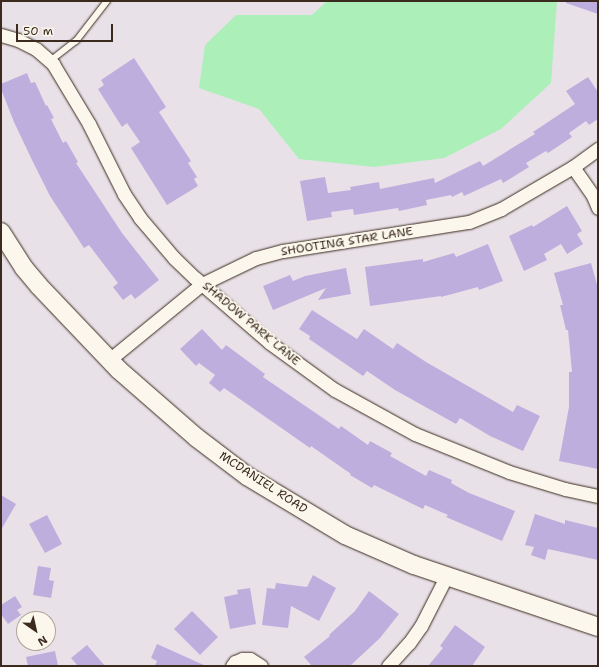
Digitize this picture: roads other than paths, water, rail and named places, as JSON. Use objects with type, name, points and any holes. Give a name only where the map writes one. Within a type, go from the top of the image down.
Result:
[{"type":"main road","name":"MCDANIEL ROAD","points":[[1,232],[34,280],[109,360],[197,438],[247,476],[345,535],[414,565],[598,627]]},
{"type":"street","name":"SHADOW PARK LANE","points":[[1,35],[18,40],[36,49],[50,61],[81,111],[132,206],[174,258],[246,323],[296,363],[348,398],[389,421],[429,440],[496,467],[565,489],[598,496]]},
{"type":"street","name":"SHOOTING STAR LANE","points":[[109,360],[202,284],[256,258],[283,251],[469,222],[501,209],[573,167],[598,150]]},
{"type":"street","points":[[573,167],[593,196],[598,208]]},
{"type":"street","points":[[388,666],[409,643],[421,626],[447,575]]},
{"type":"street","points":[[232,666],[235,662],[242,659],[250,659],[261,666]]},
{"type":"lane","points":[[50,61],[76,41],[107,1]]}]
